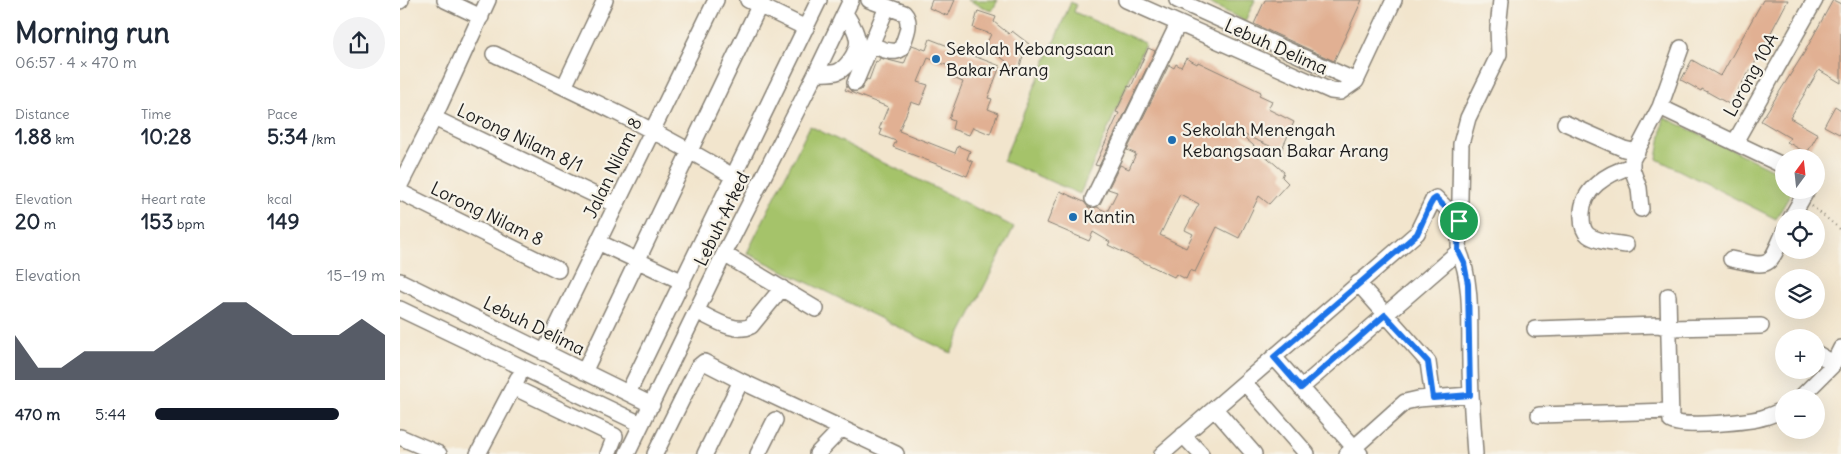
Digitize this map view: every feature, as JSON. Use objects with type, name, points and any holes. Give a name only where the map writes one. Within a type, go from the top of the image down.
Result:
[{"type":"street","points":[[445,0],[481,18]]},
{"type":"street","points":[[400,185],[434,118],[488,0]]},
{"type":"street","points":[[564,87],[605,0]]},
{"type":"street","name":"Jalan Nilam 8","points":[[544,353],[716,0]]},
{"type":"street","name":"Lebuh Arked","points":[[628,393],[819,0]]},
{"type":"street","points":[[869,0],[904,13],[908,17],[909,25],[901,48],[898,51],[891,52],[871,45]]},
{"type":"street","name":"Lebuh Delima","points":[[1126,0],[1331,91],[1340,92],[1356,81]]},
{"type":"street","points":[[1185,2],[1356,81],[1394,0]]},
{"type":"street","points":[[1475,454],[1470,395],[1468,284],[1464,263],[1458,251],[1463,138],[1468,118],[1499,54],[1500,0]]},
{"type":"street","name":"Lorong 10A","points":[[1735,142],[1815,0]]},
{"type":"street","points":[[584,372],[690,150],[757,2],[806,28]]},
{"type":"street","points":[[816,73],[833,74],[840,71],[846,67],[857,48],[858,40],[848,6]]},
{"type":"street","name":"Lebuh Arked","points":[[627,454],[848,6]]},
{"type":"street","points":[[855,83],[887,6]]},
{"type":"street","points":[[1093,199],[1178,24]]},
{"type":"street","points":[[1626,245],[1589,236],[1583,228],[1582,209],[1590,191],[1600,181],[1634,159],[1660,107],[1681,48]]},
{"type":"street","points":[[494,54],[652,130],[690,150],[734,177]]},
{"type":"street","points":[[1660,107],[1775,162]]},
{"type":"street","name":"Lorong Nilam 8/1","points":[[434,118],[616,205]]},
{"type":"street","points":[[1565,123],[1624,149],[1634,159],[1641,209]]},
{"type":"street","name":"Lorong Nilam 8","points":[[400,192],[558,270]]},
{"type":"street","points":[[1162,454],[1417,234],[1433,200],[1436,198],[1459,221]]},
{"type":"street","points":[[598,242],[683,282]]},
{"type":"street","points":[[1301,388],[1458,251]]},
{"type":"street","points":[[724,254],[816,309]]},
{"type":"street","points":[[1731,259],[1762,265],[1768,262],[1775,254]]},
{"type":"street","name":"Lebuh Delima","points":[[400,281],[652,405]]},
{"type":"street","points":[[1358,283],[1428,362],[1433,398]]},
{"type":"street","points":[[698,312],[739,329],[746,329],[751,326],[782,288]]},
{"type":"street","points":[[1668,296],[1671,420],[1681,424],[1722,423],[1764,418],[1775,413]]},
{"type":"street","points":[[400,310],[641,424]]},
{"type":"street","points":[[1670,325],[1731,321]]},
{"type":"street","points":[[1535,329],[1658,325],[1761,326]]},
{"type":"street","points":[[1810,389],[1835,368],[1841,348]]},
{"type":"street","points":[[1274,357],[1354,452],[1405,402],[1470,395]]},
{"type":"street","points":[[655,454],[698,367],[704,362],[896,454]]},
{"type":"street","points":[[478,454],[522,367]]},
{"type":"street","points":[[706,454],[741,381]]},
{"type":"street","points":[[1245,383],[1307,454]]},
{"type":"street","points":[[513,387],[615,436]]},
{"type":"street","points":[[1215,410],[1254,454]]},
{"type":"street","points":[[1539,415],[1671,411]]},
{"type":"street","points":[[608,454],[624,417]]},
{"type":"street","points":[[758,454],[775,420]]},
{"type":"street","points":[[817,454],[841,429]]},
{"type":"street","points":[[1183,435],[1201,454]]},
{"type":"street","points":[[400,437],[429,452]]},
{"type":"path","points":[[1810,199],[1841,230]]},
{"type":"green space","points":[[968,0],[998,0],[992,11]]},
{"type":"green space","points":[[1203,0],[1255,0],[1245,21]]},
{"type":"green space","points":[[1071,2],[1076,5],[1074,12],[1145,43],[1080,194],[1003,161]]},
{"type":"green space","points":[[1664,117],[1775,171],[1775,199],[1788,199],[1782,209],[1775,209],[1775,218],[1657,159]]},
{"type":"green space","points":[[810,126],[1014,227],[951,353],[747,253]]},
{"type":"building","points":[[932,0],[955,0],[948,16],[929,8]]},
{"type":"building","points":[[1265,0],[1362,0],[1334,61],[1254,24]]},
{"type":"building","points":[[1763,0],[1788,0],[1756,61],[1729,104],[1681,80],[1692,60],[1720,76]]},
{"type":"building","points":[[1833,0],[1841,4],[1841,83],[1819,70],[1790,118],[1818,134],[1809,149],[1800,149],[1787,142],[1790,138],[1761,121],[1804,53]]},
{"type":"building","points":[[978,11],[996,17],[994,22],[1009,34],[1012,31],[1029,44],[1021,55],[1023,57],[1018,71],[986,45],[991,34],[973,28]]},
{"type":"building","points":[[930,39],[1000,66],[988,98],[992,99],[988,109],[998,113],[990,134],[973,127],[969,135],[952,129],[954,121],[949,119],[963,82],[953,78],[956,71],[951,67],[928,58],[918,82],[928,85],[920,105],[911,102],[899,131],[955,153],[958,146],[970,151],[967,159],[973,162],[967,176],[893,147],[896,141],[880,135],[882,130],[879,129],[888,107],[845,90],[847,86],[852,92],[861,90],[867,79],[869,80],[876,61],[878,62],[880,58],[904,64],[912,45],[926,50]]},
{"type":"building","points":[[1148,48],[1155,51],[1099,166],[1095,165],[1119,113],[1116,112],[1128,86],[1131,87]]},
{"type":"building","points":[[1186,58],[1261,92],[1259,95],[1272,101],[1268,109],[1294,122],[1281,151],[1238,132],[1284,172],[1282,177],[1288,183],[1269,204],[1259,196],[1239,238],[1217,227],[1195,272],[1190,270],[1186,279],[1176,274],[1174,277],[1108,245],[1110,242],[1093,232],[1089,241],[1047,223],[1060,191],[1084,202],[1089,208],[1097,207],[1107,212],[1117,192],[1108,189],[1120,165],[1129,169],[1136,154],[1127,150],[1169,65],[1174,68],[1176,64],[1181,67]],"holes":[[[1180,194],[1199,204],[1185,230],[1193,234],[1186,248],[1160,235]]]},
{"type":"building","points":[[1835,106],[1841,110],[1841,135],[1824,126]]},
{"type":"place","name":"Sekolah Kebangsaan Bakar Arang","points":[[936,59]]},
{"type":"place","name":"Sekolah Menengah Kebangsaan Bakar Arang","points":[[1172,140]]},
{"type":"place","name":"Kantin","points":[[1073,217]]},
{"type":"route","points":[[1436,198],[1459,221],[1458,251],[1464,263],[1468,284],[1470,395],[1433,398],[1428,362],[1385,315],[1301,388],[1274,357],[1417,234],[1433,200],[1436,198]]}]
